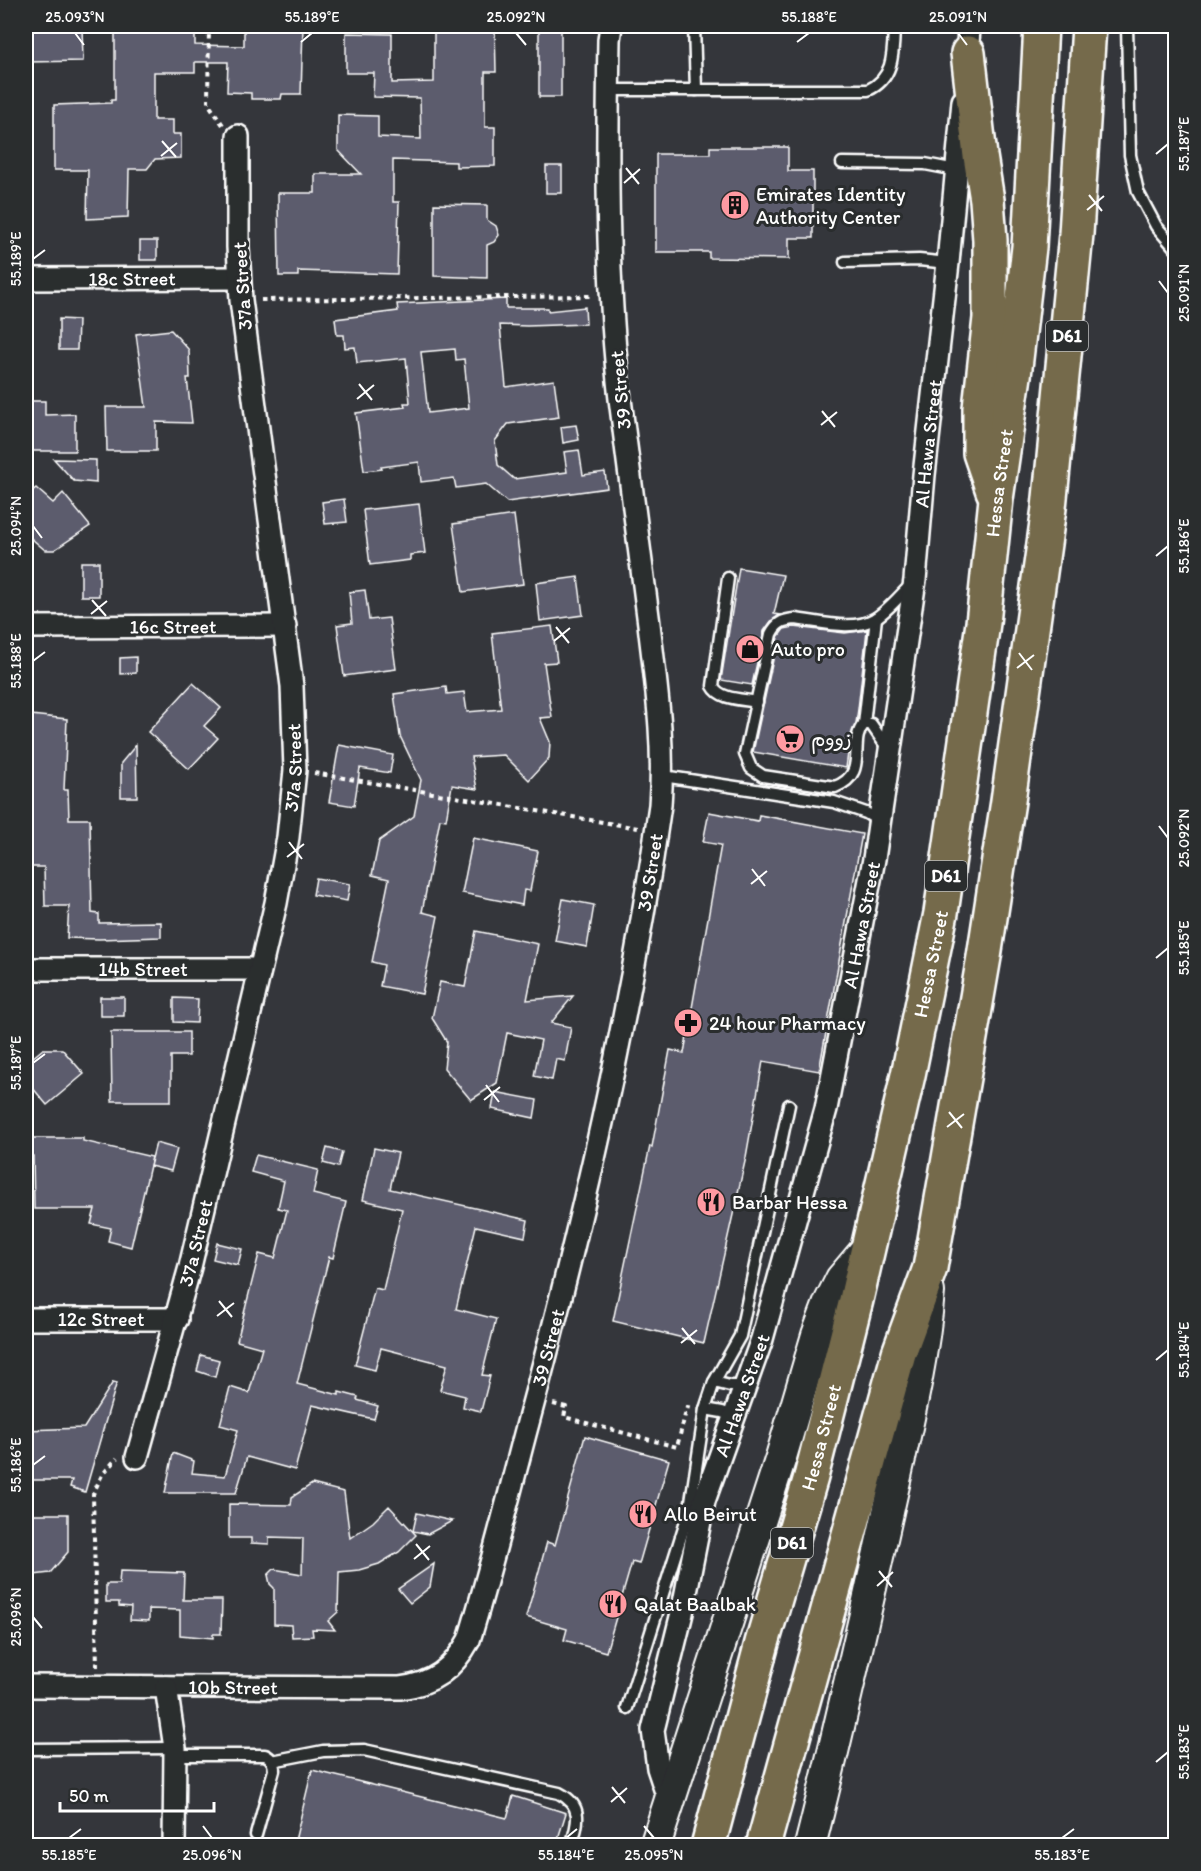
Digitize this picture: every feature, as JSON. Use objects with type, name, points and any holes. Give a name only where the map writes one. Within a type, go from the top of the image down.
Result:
[{"type":"main road","name":"Hessa Street","points":[[710,1841],[762,1643],[811,1477],[856,1300],[908,1075],[940,913],[983,623],[996,499],[1014,376],[1029,247],[1041,26]]},
{"type":"main road","name":"D61","points":[[763,1845],[899,1353],[930,1268],[991,912],[1028,667],[1049,508],[1076,234],[1089,26]]},
{"type":"main road","points":[[969,39],[990,240],[990,318],[980,408],[980,453],[996,499]]},
{"type":"main road","points":[[655,1845],[825,1314],[841,1279],[868,1247]]},
{"type":"main road","points":[[810,1845],[864,1622],[915,1391],[925,1330],[930,1268]]},
{"type":"street","name":"39 Street","points":[[440,1676],[452,1666],[469,1640],[571,1260],[623,1022],[657,831],[663,776],[661,719],[620,398],[611,296],[608,209],[609,30]]},
{"type":"street","name":"Al Hawa Street","points":[[669,1801],[658,1768],[653,1730],[682,1613],[704,1501],[762,1339],[826,1109],[891,753],[915,580],[969,39]]},
{"type":"street","name":"37a Street","points":[[138,1452],[177,1319],[276,903],[288,837],[295,770],[292,686],[285,626],[240,300],[238,142]]},
{"type":"street","name":"18c Street","points":[[26,279],[239,278]]},
{"type":"street","name":"16c Street","points":[[26,627],[285,626]]},
{"type":"street","name":"14b Street","points":[[26,969],[260,969]]},
{"type":"street","name":"12c Street","points":[[26,1319],[177,1319]]},
{"type":"street","name":"10b Street","points":[[26,1686],[400,1688],[420,1684],[440,1676]]},
{"type":"street","points":[[174,1845],[176,1687]]},
{"type":"lane","points":[[694,26],[696,90]]},
{"type":"lane","points":[[608,90],[868,90],[883,81],[888,74],[891,66],[894,26]]},
{"type":"lane","points":[[1127,26],[1130,155],[1138,192],[1156,226],[1176,249]]},
{"type":"lane","points":[[842,163],[925,164],[956,170]]},
{"type":"lane","points":[[845,262],[919,260],[948,263]]},
{"type":"lane","points":[[728,578],[713,686],[724,696],[757,702]]},
{"type":"lane","points":[[876,618],[864,724],[860,730],[853,773],[842,784],[835,787],[763,776],[751,768],[745,754],[771,634],[780,622],[794,619],[851,625],[876,618],[915,580]]},
{"type":"lane","points":[[864,724],[871,724],[891,753]]},
{"type":"lane","points":[[663,776],[834,802],[866,813],[879,821]]},
{"type":"lane","points":[[627,1708],[690,1508],[705,1409],[714,1382],[740,1336],[789,1105]]},
{"type":"lane","points":[[714,1382],[730,1386],[746,1386]]},
{"type":"lane","points":[[705,1409],[735,1417]]},
{"type":"lane","points":[[26,1749],[265,1755],[272,1761],[274,1770],[256,1835]]},
{"type":"lane","points":[[272,1761],[323,1751],[364,1750],[559,1793],[567,1797],[576,1810],[577,1826],[571,1845]]},
{"type":"path","points":[[208,26],[208,103],[238,142]]},
{"type":"path","points":[[240,300],[611,296]]},
{"type":"path","points":[[295,770],[657,831]]},
{"type":"path","points":[[535,1399],[566,1407],[564,1417],[677,1447],[687,1407],[705,1409]]},
{"type":"path","points":[[98,1686],[93,1494],[108,1467],[123,1455],[138,1452]]},
{"type":"building","points":[[26,26],[82,26],[83,61],[28,62]]},
{"type":"building","points":[[244,26],[303,26],[301,94],[282,94],[281,99],[251,99],[251,93],[227,92],[228,62],[195,62],[195,72],[154,72],[154,120],[173,120],[173,134],[181,134],[181,158],[155,159],[147,169],[129,169],[128,217],[87,219],[88,170],[54,170],[54,105],[111,103],[111,100],[115,100],[115,32],[195,31],[195,45],[244,46]]},
{"type":"building","points":[[434,26],[495,26],[496,72],[485,72],[485,127],[495,127],[495,166],[456,167],[456,162],[393,160],[393,202],[399,202],[397,274],[298,271],[298,276],[279,276],[278,193],[315,193],[315,174],[361,174],[338,150],[338,115],[378,116],[378,137],[421,139],[420,98],[373,97],[374,73],[346,73],[346,33],[392,34],[392,83],[434,82]]},
{"type":"building","points":[[539,26],[561,26],[561,97],[539,97]]},
{"type":"building","name":"Emirates Identity Authority Center","points":[[710,147],[788,147],[788,171],[813,171],[813,238],[789,238],[789,259],[709,258],[709,252],[656,252],[656,154],[710,154]]},
{"type":"building","points":[[546,166],[562,166],[562,193],[546,193]]},
{"type":"building","points":[[434,204],[487,205],[487,220],[496,226],[499,235],[494,242],[487,245],[487,278],[434,276]]},
{"type":"building","points":[[140,241],[157,241],[157,260],[140,260]]},
{"type":"building","points":[[506,299],[506,308],[548,308],[548,311],[585,307],[586,324],[500,325],[506,387],[554,380],[559,417],[508,424],[495,441],[498,465],[514,479],[567,472],[564,452],[579,450],[583,475],[605,472],[607,488],[507,502],[486,484],[456,488],[454,478],[421,482],[419,462],[364,471],[356,413],[405,407],[404,403],[410,403],[406,358],[357,363],[355,347],[345,348],[344,335],[337,335],[335,319],[398,311],[397,304]],"holes":[[[455,349],[456,360],[464,359],[469,408],[428,413],[421,352]]]},
{"type":"building","points":[[59,319],[78,320],[77,350],[59,350]]},
{"type":"building","points":[[171,330],[189,350],[190,378],[187,378],[192,423],[156,422],[156,451],[107,451],[106,407],[146,407],[136,334]]},
{"type":"building","points":[[27,401],[45,401],[45,415],[75,414],[75,451],[28,451]]},
{"type":"building","points":[[576,425],[579,440],[563,443],[561,427]]},
{"type":"building","points":[[54,459],[96,460],[96,483],[74,481]]},
{"type":"building","points":[[36,488],[53,503],[63,493],[90,526],[54,550],[45,550],[26,534],[26,496]]},
{"type":"building","points":[[344,499],[347,522],[325,524],[322,502]]},
{"type":"building","points":[[419,504],[425,553],[410,555],[410,560],[370,565],[363,510]]},
{"type":"building","points":[[514,515],[523,584],[463,592],[453,524]]},
{"type":"building","points":[[81,562],[99,562],[99,596],[81,596]]},
{"type":"building","points":[[739,568],[783,575],[774,614],[780,615],[772,620],[764,631],[752,685],[721,680]]},
{"type":"building","points":[[578,577],[583,615],[540,621],[536,583]]},
{"type":"building","points":[[365,590],[369,620],[389,618],[396,669],[344,676],[337,625],[352,623],[349,592]]},
{"type":"building","points":[[552,626],[557,662],[544,663],[552,717],[540,718],[550,742],[549,758],[529,780],[504,755],[471,757],[477,789],[452,785],[446,820],[440,819],[422,912],[438,916],[422,994],[380,986],[384,965],[372,962],[389,879],[372,875],[379,841],[414,816],[421,780],[400,736],[394,694],[446,687],[447,694],[464,692],[467,712],[501,709],[492,633]]},
{"type":"building","points":[[794,627],[845,633],[867,630],[856,723],[850,738],[846,768],[753,752],[778,637],[784,629]]},
{"type":"building","points":[[136,657],[136,673],[120,674],[120,658]]},
{"type":"building","points":[[193,683],[221,708],[204,726],[218,738],[189,769],[148,732]]},
{"type":"building","points":[[31,715],[67,719],[64,790],[68,790],[69,819],[90,819],[92,913],[99,914],[99,923],[161,922],[161,937],[67,938],[69,906],[45,906],[44,867],[26,867],[26,738],[30,738]]},
{"type":"building","points":[[136,745],[137,797],[121,797],[121,763]]},
{"type":"building","points":[[339,745],[393,755],[390,773],[360,768],[354,806],[329,802]]},
{"type":"building","points":[[709,812],[758,821],[759,815],[862,834],[819,1071],[763,1061],[746,1157],[704,1343],[613,1321],[650,1146],[652,1147],[670,1050],[684,1053],[721,845],[703,842]]},
{"type":"building","points":[[473,838],[538,851],[530,891],[524,890],[522,905],[462,893]]},
{"type":"building","points":[[316,878],[350,884],[347,901],[313,895]]},
{"type":"building","points":[[563,899],[594,905],[587,947],[555,941]]},
{"type":"building","points":[[476,931],[538,944],[527,1000],[573,996],[551,1023],[571,1027],[565,1061],[556,1059],[552,1080],[534,1076],[541,1040],[507,1033],[497,1083],[471,1100],[444,1068],[447,1042],[432,1018],[440,982],[465,987]]},
{"type":"building","points":[[100,997],[124,997],[124,1016],[100,1016]]},
{"type":"building","points":[[174,998],[198,999],[197,1023],[174,1022]]},
{"type":"building","points":[[111,1032],[189,1032],[189,1056],[171,1056],[171,1101],[112,1101]]},
{"type":"building","points":[[43,1049],[62,1049],[84,1074],[47,1105],[26,1080],[26,1063]]},
{"type":"building","points":[[495,1092],[537,1100],[534,1118],[492,1109]]},
{"type":"building","points":[[26,1138],[83,1138],[83,1141],[152,1157],[131,1247],[108,1241],[111,1228],[91,1224],[95,1209],[34,1209],[33,1156],[26,1156]]},
{"type":"building","points":[[156,1143],[177,1149],[171,1171],[150,1166]]},
{"type":"building","points":[[327,1148],[342,1152],[338,1167],[323,1163]]},
{"type":"building","points":[[374,1148],[398,1153],[390,1189],[528,1220],[525,1237],[476,1226],[456,1309],[496,1319],[482,1375],[490,1376],[481,1411],[463,1407],[465,1396],[440,1390],[447,1365],[381,1348],[375,1370],[355,1365],[375,1288],[383,1290],[402,1209],[363,1200]]},
{"type":"building","points":[[256,1155],[318,1170],[313,1194],[346,1202],[333,1258],[329,1257],[297,1384],[339,1395],[339,1392],[358,1397],[357,1400],[378,1406],[374,1419],[312,1405],[295,1470],[247,1457],[236,1493],[165,1493],[173,1453],[194,1461],[192,1473],[225,1476],[238,1430],[220,1425],[230,1387],[249,1393],[262,1348],[237,1341],[259,1254],[275,1258],[287,1210],[278,1208],[284,1181],[251,1172]]},
{"type":"building","points":[[217,1243],[242,1249],[238,1265],[213,1259]]},
{"type":"building","points":[[201,1355],[219,1360],[215,1377],[197,1371]]},
{"type":"building","points":[[113,1382],[117,1383],[85,1492],[70,1487],[72,1480],[26,1480],[26,1430],[84,1428]]},
{"type":"building","points":[[585,1436],[669,1460],[639,1564],[632,1562],[606,1652],[564,1640],[567,1629],[526,1617],[547,1542],[555,1545]]},
{"type":"building","points":[[312,1484],[344,1492],[350,1538],[373,1522],[389,1506],[416,1535],[399,1552],[379,1564],[359,1570],[339,1572],[338,1612],[328,1621],[335,1630],[312,1629],[313,1636],[292,1637],[291,1625],[274,1624],[274,1588],[270,1584],[268,1575],[274,1569],[302,1574],[303,1538],[269,1537],[269,1544],[251,1543],[251,1538],[229,1538],[229,1504],[291,1505],[292,1497]]},
{"type":"building","points":[[417,1513],[452,1521],[428,1534],[413,1531]]},
{"type":"building","points":[[33,1514],[68,1514],[68,1552],[50,1573],[26,1576],[26,1540],[33,1532]]},
{"type":"building","points":[[434,1564],[430,1587],[410,1603],[398,1589]]},
{"type":"building","points":[[120,1571],[184,1573],[183,1600],[222,1600],[221,1634],[213,1634],[213,1638],[180,1635],[180,1610],[149,1609],[149,1621],[130,1620],[131,1607],[119,1606],[119,1602],[106,1602],[106,1584],[119,1584]]},
{"type":"building","points":[[312,1770],[507,1818],[513,1796],[566,1813],[556,1845],[294,1845]]},
{"type":"place","name":"Emirates Identity Authority Center","points":[[735,205]]},
{"type":"place","name":"Auto pro","points":[[750,649]]},
{"type":"place","name":"زووم","points":[[790,739]]},
{"type":"place","name":"24 hour Pharmacy","points":[[688,1023]]},
{"type":"place","name":"Barbar Hessa","points":[[711,1202]]},
{"type":"place","name":"Allo Beirut","points":[[643,1514]]},
{"type":"place","name":"Qalat Baalbak","points":[[613,1604]]}]
